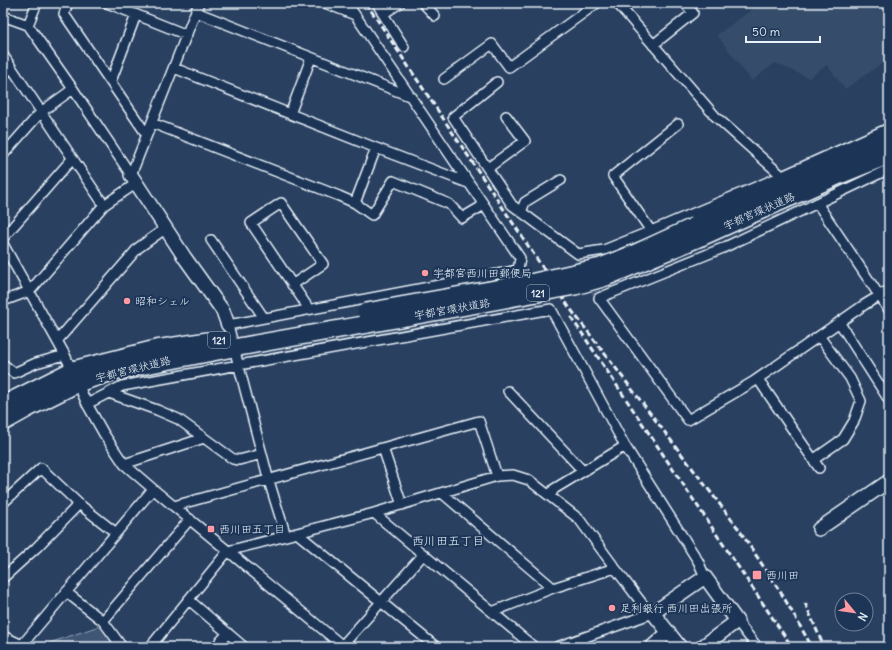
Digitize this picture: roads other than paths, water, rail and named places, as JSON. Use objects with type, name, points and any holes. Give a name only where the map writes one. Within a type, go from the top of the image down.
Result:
[{"type":"highway","name":"宇都宮環状道路","points":[[698,232],[889,141]]},
{"type":"highway","name":"宇都宮環状道路","points":[[3,405],[72,369],[129,368],[231,337],[367,318],[601,267],[698,232],[889,155]]},
{"type":"highway","name":"宇都宮環状道路","points":[[3,422],[28,408],[72,369]]},
{"type":"street","points":[[28,25],[37,3]]},
{"type":"street","points":[[68,3],[64,14],[147,135]]},
{"type":"street","points":[[107,3],[187,35]]},
{"type":"street","points":[[3,301],[30,291],[104,206],[134,179],[147,135],[199,3]]},
{"type":"street","points":[[325,3],[355,15]]},
{"type":"street","points":[[231,337],[264,318],[518,270],[520,258],[347,3]]},
{"type":"street","points":[[377,3],[404,47]]},
{"type":"street","points":[[384,14],[400,3]]},
{"type":"street","points":[[423,3],[435,16]]},
{"type":"street","points":[[444,79],[492,44],[510,67],[597,3]]},
{"type":"street","points":[[617,3],[715,116],[782,176]]},
{"type":"street","points":[[653,45],[693,13],[685,3]]},
{"type":"street","points":[[196,12],[412,97]]},
{"type":"street","points":[[111,81],[136,15]]},
{"type":"street","points":[[3,16],[28,25],[73,89],[222,311],[231,337],[269,481],[286,536]]},
{"type":"street","points":[[3,55],[104,206]]},
{"type":"street","points":[[290,114],[311,58]]},
{"type":"street","points":[[3,75],[10,67]]},
{"type":"street","points":[[174,68],[468,183]]},
{"type":"street","points":[[497,82],[452,117],[512,205],[578,254],[604,250],[651,231],[782,176],[889,128]]},
{"type":"street","points":[[3,155],[40,112],[73,89]]},
{"type":"street","points":[[488,168],[525,141],[506,116]]},
{"type":"street","points":[[152,123],[355,203],[372,216],[393,181],[449,204],[462,218],[484,205]]},
{"type":"street","points":[[651,231],[613,176],[678,124]]},
{"type":"street","points":[[355,203],[376,148]]},
{"type":"street","points":[[3,238],[72,158]]},
{"type":"street","points":[[889,169],[723,248],[599,298],[688,420],[758,378],[839,322],[889,290]]},
{"type":"street","points":[[521,212],[525,202],[561,180]]},
{"type":"street","points":[[292,285],[323,264],[281,203],[251,223],[292,285],[309,309]]},
{"type":"street","points":[[817,203],[889,310]]},
{"type":"street","points":[[57,341],[138,248],[166,228]]},
{"type":"street","points":[[211,240],[264,318]]},
{"type":"street","points":[[3,244],[72,369],[87,404],[104,434],[124,464],[342,647],[423,554]]},
{"type":"street","points":[[87,404],[122,386],[551,309],[625,446],[698,561],[705,577],[757,647]]},
{"type":"street","points":[[839,322],[889,400]]},
{"type":"street","points":[[758,378],[816,464],[842,439],[854,421],[861,401],[850,378],[819,336]]},
{"type":"street","points":[[3,364],[14,373],[36,363],[72,369]]},
{"type":"street","points":[[508,391],[583,472]]},
{"type":"street","points":[[109,393],[178,419],[233,459],[239,460],[262,454]]},
{"type":"street","points":[[174,506],[269,481],[479,421],[497,476]]},
{"type":"street","points":[[124,464],[204,438]]},
{"type":"street","points":[[550,496],[554,489],[625,446]]},
{"type":"street","points":[[383,448],[402,505]]},
{"type":"street","points":[[3,503],[41,468],[79,504],[116,533]]},
{"type":"street","points":[[150,647],[228,551],[374,513],[497,476],[513,475],[529,480],[579,519],[614,568],[644,606],[653,613],[680,647]]},
{"type":"street","points":[[819,529],[889,481]]},
{"type":"street","points":[[3,636],[22,646],[153,489]]},
{"type":"street","points":[[442,493],[553,588]]},
{"type":"street","points":[[3,578],[36,548],[79,504]]},
{"type":"street","points":[[374,513],[534,647]]},
{"type":"street","points":[[103,622],[190,519]]},
{"type":"street","points":[[297,533],[436,647]]},
{"type":"street","points":[[492,612],[553,588],[614,568]]},
{"type":"street","points":[[557,647],[653,613],[705,577]]},
{"type":"street","points":[[66,592],[103,622],[122,647]]},
{"type":"street","points":[[189,600],[244,647]]},
{"type":"street","points":[[702,647],[737,621]]},
{"type":"street","points":[[652,647],[668,632]]},
{"type":"street","points":[[215,647],[228,633]]},
{"type":"tunnel","points":[[578,254],[599,298]]},
{"type":"tunnel","points":[[511,272],[541,311]]},
{"type":"railway","points":[[366,3],[569,307],[738,528],[783,596],[812,647]]},
{"type":"railway","points":[[571,317],[792,647]]},
{"type":"railway","points":[[805,603],[824,647]]},
{"type":"place","name":"宇都宮西川田郵便局","points":[[425,273]]},
{"type":"place","name":"昭和シェル","points":[[127,301]]},
{"type":"place","name":"西川田五丁目","points":[[211,529]]},
{"type":"place","name":"西川田","points":[[757,575]]},
{"type":"place","name":"足利銀行 西川田出張所","points":[[612,608]]},
{"type":"district","name":"西川田五丁目","points":[[448,541]]}]
